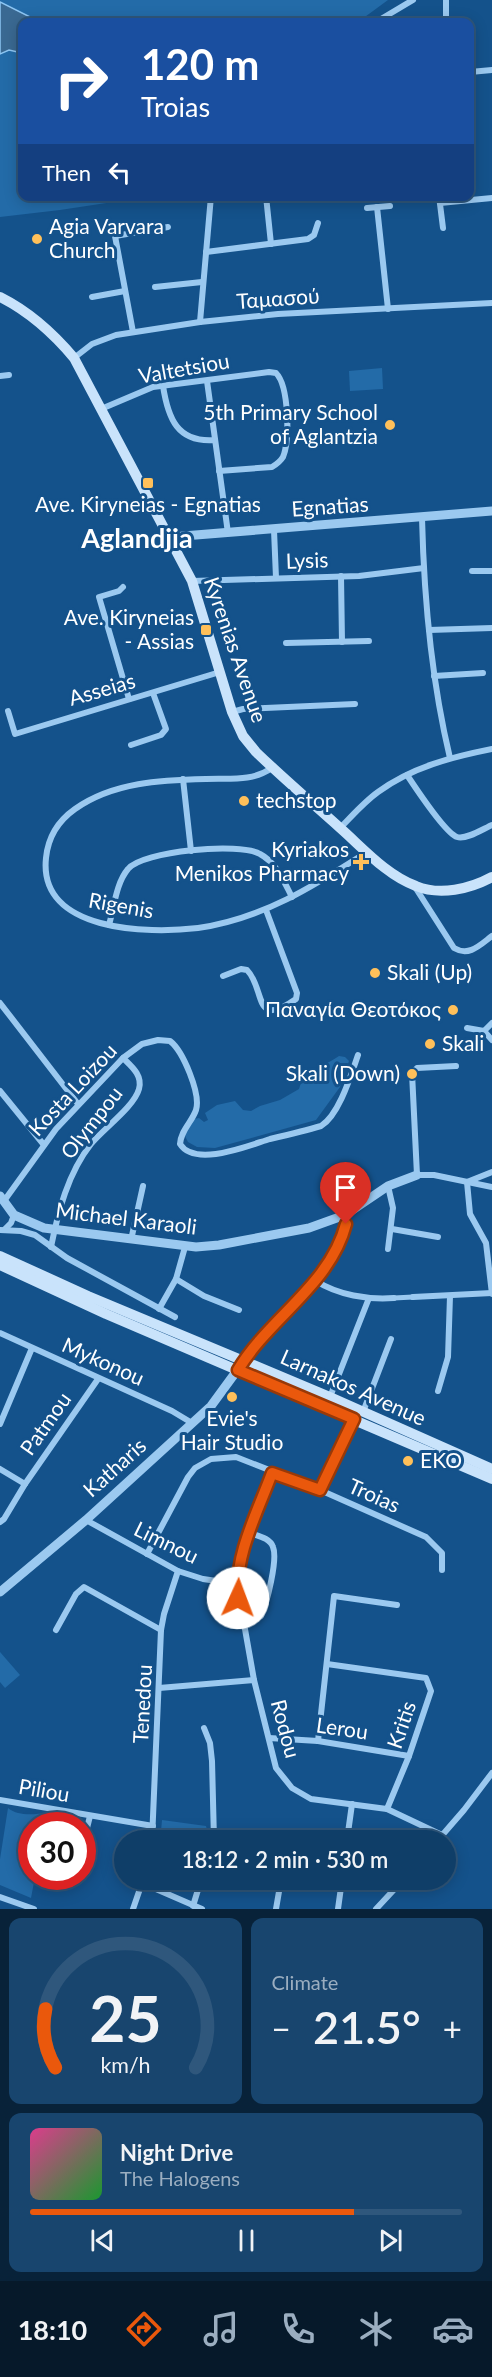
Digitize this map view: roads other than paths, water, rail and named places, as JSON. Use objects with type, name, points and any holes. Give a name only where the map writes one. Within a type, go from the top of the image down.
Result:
[{"type":"main road","name":"Kyrenias Avenue","points":[[0,297],[27,313],[53,333],[74,358],[192,580],[232,712],[243,736],[272,768],[396,876],[428,890],[456,890],[492,878]]},
{"type":"main road","name":"Larnakos Avenue","points":[[0,1256],[241,1366],[358,1416],[492,1469]]},
{"type":"main road","name":"Larnakos Avenue","points":[[0,1265],[106,1314],[241,1366],[330,1397],[358,1416],[492,1479]]},
{"type":"street","points":[[383,18],[413,0]]},
{"type":"street","points":[[446,0],[446,18]]},
{"type":"street","points":[[474,72],[492,70]]},
{"type":"street","points":[[474,199],[492,198]]},
{"type":"street","points":[[200,322],[211,201]]},
{"type":"street","points":[[267,201],[271,244]]},
{"type":"street","points":[[440,201],[443,228]]},
{"type":"street","points":[[367,208],[390,206]]},
{"type":"street","points":[[377,207],[388,309]]},
{"type":"street","points":[[206,252],[312,238],[318,223]]},
{"type":"street","points":[[133,332],[115,236],[168,227]]},
{"type":"street","points":[[155,287],[202,282]]},
{"type":"street","points":[[92,297],[125,291]]},
{"type":"street","name":"Ταμασού","points":[[74,358],[98,341],[133,332],[200,322],[278,314],[492,303]]},
{"type":"street","name":"Valtetsiou","points":[[100,410],[136,393],[164,386],[269,372],[276,373],[284,387],[286,433],[283,456],[279,463],[272,467],[219,471]]},
{"type":"street","points":[[0,376],[9,375]]},
{"type":"street","points":[[207,381],[228,533]]},
{"type":"street","points":[[164,386],[168,413],[175,425],[194,438],[215,440]]},
{"type":"street","name":"Egnatias","points":[[171,537],[492,511]]},
{"type":"street","points":[[422,518],[423,568],[434,676],[450,758]]},
{"type":"street","points":[[274,530],[276,578]]},
{"type":"street","name":"Lysis","points":[[192,580],[341,576],[423,568]]},
{"type":"street","points":[[472,572],[492,571]]},
{"type":"street","points":[[341,576],[342,642]]},
{"type":"street","points":[[123,587],[119,591],[99,597],[129,699]]},
{"type":"street","points":[[429,630],[492,628]]},
{"type":"street","points":[[286,643],[369,641]]},
{"type":"street","name":"Asseias","points":[[8,711],[15,734],[220,672]]},
{"type":"street","points":[[434,676],[483,673]]},
{"type":"street","points":[[131,745],[161,735],[166,729],[153,693]]},
{"type":"street","points":[[232,712],[243,709],[355,704]]},
{"type":"street","points":[[340,828],[378,792],[407,775],[450,758],[492,749]]},
{"type":"street","name":"Rigenis","points":[[272,768],[257,777],[243,780],[183,779],[129,785],[114,789],[74,809],[56,827],[48,847],[46,863],[55,896],[77,915],[109,925],[171,930],[198,928],[232,921],[266,910],[367,852]]},
{"type":"street","points":[[407,775],[439,820],[454,836],[463,837],[492,825]]},
{"type":"street","points":[[183,779],[191,850]]},
{"type":"street","points":[[109,925],[122,879],[133,864],[142,859],[191,850],[234,847],[260,853],[279,872],[292,897]]},
{"type":"street","points":[[415,886],[448,942],[460,952],[472,950],[492,936]]},
{"type":"street","points":[[224,976],[241,969],[247,970],[252,976],[263,1006],[268,1010],[273,1010],[296,999],[297,993],[266,910]]},
{"type":"street","points":[[0,1003],[78,1104]]},
{"type":"street","points":[[484,1031],[492,1023]]},
{"type":"street","points":[[467,1028],[484,1031],[492,1040]]},
{"type":"street","name":"Kosta Loizou","points":[[2,1199],[78,1104],[134,1048],[150,1042],[165,1040],[176,1045],[183,1056],[196,1097],[195,1113],[185,1128],[180,1144],[184,1150],[191,1152],[217,1154],[244,1149],[327,1123],[358,1055]]},
{"type":"street","name":"Olympou","points":[[51,1247],[69,1182],[85,1152],[129,1105],[140,1088],[140,1080],[136,1072],[123,1058]]},
{"type":"street","points":[[456,1066],[417,1068],[412,1073],[417,1175],[434,1175],[492,1187]]},
{"type":"street","points":[[0,1091],[44,1145]]},
{"type":"street","points":[[467,1182],[492,1172]]},
{"type":"street","name":"Michael Karaoli","points":[[3,1229],[11,1223],[14,1215],[54,1230],[185,1247],[219,1245],[309,1228],[345,1215],[388,1186],[417,1175]]},
{"type":"street","points":[[316,1281],[340,1292],[369,1298],[492,1293],[486,1243],[471,1214],[467,1182]]},
{"type":"street","points":[[132,1240],[143,1186]]},
{"type":"street","points":[[388,1186],[393,1208],[388,1249]]},
{"type":"street","points":[[2,1199],[14,1215]]},
{"type":"street","name":"Katharis","points":[[0,1592],[86,1520],[211,1406],[241,1366],[316,1281],[344,1232],[345,1215]]},
{"type":"street","name":"Michael Karaoli","points":[[3,1229],[35,1235],[51,1247],[174,1317]]},
{"type":"street","points":[[392,1229],[438,1237]]},
{"type":"street","points":[[159,1309],[176,1279],[185,1247]]},
{"type":"street","points":[[176,1279],[204,1296],[239,1310]]},
{"type":"street","points":[[438,1391],[448,1357],[450,1296]]},
{"type":"street","points":[[330,1397],[369,1298]]},
{"type":"street","name":"Mykonou","points":[[0,1333],[172,1411],[192,1423]]},
{"type":"street","points":[[320,1490],[358,1416],[391,1339]]},
{"type":"street","points":[[0,1424],[32,1348]]},
{"type":"street","name":"Patmou","points":[[2,1520],[98,1379]]},
{"type":"street","name":"Troias","points":[[147,1554],[188,1477],[211,1459],[236,1457],[320,1490],[426,1537],[442,1553],[442,1570]]},
{"type":"street","points":[[0,1469],[25,1484]]},
{"type":"street","name":"Rodou","points":[[272,1473],[240,1564],[237,1584],[254,1680],[276,1768],[292,1788],[311,1799],[387,1809],[425,1830]]},
{"type":"street","name":"Limnou","points":[[86,1520],[178,1571],[203,1579],[237,1584]]},
{"type":"street","points":[[245,1624],[261,1616],[268,1600],[274,1548],[268,1540],[250,1533]]},
{"type":"street","name":"Tenedou","points":[[153,1830],[161,1630],[178,1571]]},
{"type":"street","points":[[56,1630],[76,1594],[84,1587],[161,1630]]},
{"type":"street","points":[[318,1741],[334,1596],[397,1605]]},
{"type":"street","name":"Kritis","points":[[327,1664],[426,1678],[431,1691],[409,1756],[387,1809]]},
{"type":"street","points":[[159,1688],[254,1680]]},
{"type":"street","points":[[204,1728],[210,1743],[212,1761],[214,1830]]},
{"type":"street","name":"Lerou","points":[[269,1738],[318,1741],[409,1756]]},
{"type":"street","points":[[447,1830],[492,1773]]},
{"type":"street","name":"Piliou","points":[[0,1800],[68,1812]]},
{"type":"street","points":[[348,1830],[352,1804]]},
{"type":"street","name":"Piliou","points":[[96,1817],[153,1826]]},
{"type":"street","points":[[133,1909],[140,1890]]},
{"type":"street","points":[[161,1890],[202,1909]]},
{"type":"street","points":[[193,1906],[198,1890]]},
{"type":"street","points":[[276,1909],[279,1890]]},
{"type":"street","points":[[338,1909],[341,1890]]},
{"type":"street","points":[[376,1909],[394,1890]]},
{"type":"street","points":[[0,1897],[34,1909]]},
{"type":"place","name":"Agia Varvara Church","points":[[37,239]]},
{"type":"place","name":"5th Primary School of Aglantzia","points":[[390,425]]},
{"type":"place","name":"Ave. Kiryneias - Egnatias","points":[[148,483]]},
{"type":"place","name":"Ave. Kiryneias - Assias","points":[[206,630]]},
{"type":"place","name":"techstop","points":[[244,801]]},
{"type":"place","name":"Kyriakos Menikos Pharmacy","points":[[361,862]]},
{"type":"place","name":"Skali (Up)","points":[[375,973]]},
{"type":"place","name":"Παναγία Θεοτόκος","points":[[453,1010]]},
{"type":"place","name":"Skali","points":[[430,1044]]},
{"type":"place","name":"Skali (Down)","points":[[412,1074]]},
{"type":"place","name":"Evie's Hair Studio","points":[[232,1397]]},
{"type":"place","name":"EKO","points":[[408,1461]]},
{"type":"district","name":"Aglandjia","points":[[137,539]]}]
